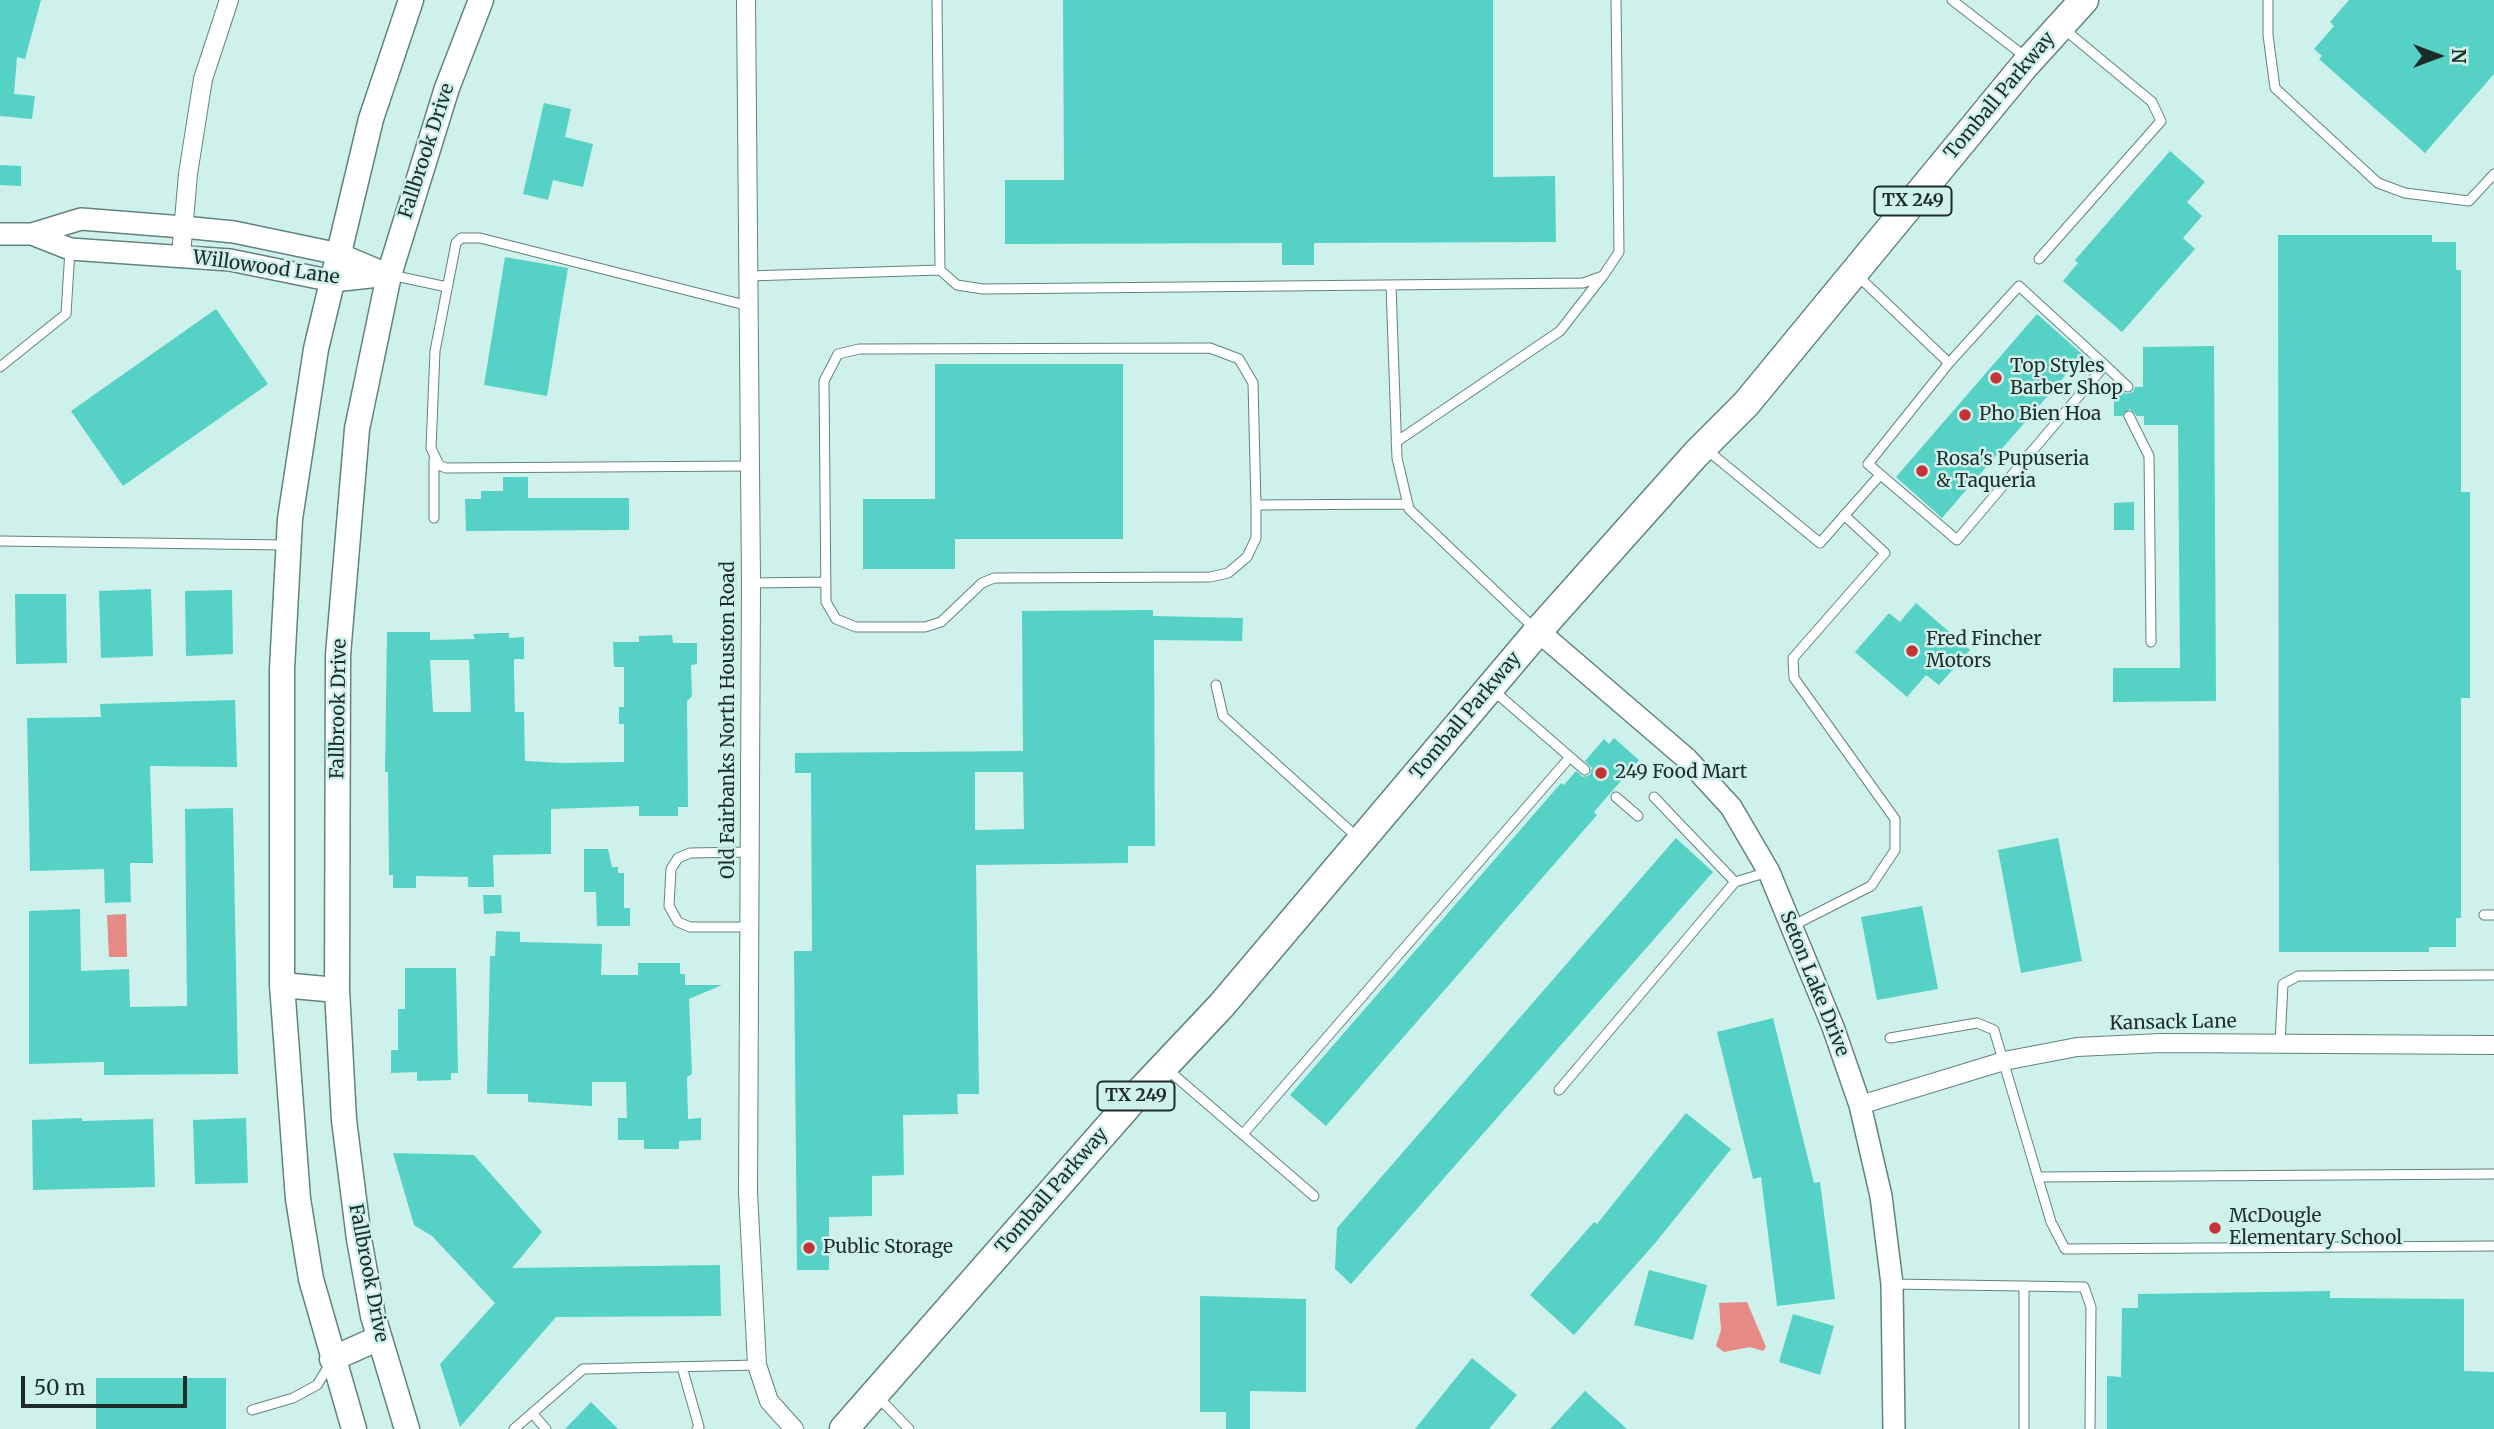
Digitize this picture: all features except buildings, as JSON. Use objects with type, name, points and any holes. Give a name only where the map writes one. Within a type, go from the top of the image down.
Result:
[{"type":"main road","points":[[354,1429],[311,1279],[298,1199],[282,985],[282,669],[288,545],[316,349],[371,119],[411,0]]},
{"type":"main road","name":"Fallbrook Drive","points":[[407,1429],[379,1338],[352,1189],[344,1120],[337,990],[338,655],[357,429],[389,275],[447,88],[481,0]]},
{"type":"main road","name":"Tomball Parkway","points":[[844,1429],[1164,1066],[1221,1006],[1538,631],[1703,447],[1746,404],[2029,60],[2084,0]]},
{"type":"main road","points":[[282,985],[337,990]]},
{"type":"main road","points":[[332,1359],[379,1338]]},
{"type":"street","points":[[181,255],[203,79],[229,0]]},
{"type":"street","name":"Old Fairbanks North Houston Road","points":[[746,0],[751,583],[748,1192],[757,1365],[769,1401],[794,1429]]},
{"type":"street","name":"Willowood Lane","points":[[0,234],[32,234],[81,219],[234,232],[339,254],[389,275]]},
{"type":"street","name":"Willowood Lane","points":[[32,234],[71,248],[230,260],[333,281],[389,275]]},
{"type":"street","name":"Seton Lake Drive","points":[[1538,631],[1687,759],[1731,807],[1769,872],[1833,1027],[1860,1105],[1881,1196],[1892,1284],[1894,1429]]},
{"type":"street","name":"Kansack Lane","points":[[1860,1105],[2004,1061],[2077,1047],[2161,1043],[2494,1045]]},
{"type":"lane","points":[[937,0],[940,271]]},
{"type":"lane","points":[[1396,442],[1560,331],[1619,252],[1616,0]]},
{"type":"lane","points":[[1952,0],[2029,60]]},
{"type":"lane","points":[[2269,0],[2268,35],[2275,88],[2378,183],[2405,193],[2469,201],[2494,174]]},
{"type":"lane","points":[[2039,259],[2161,121],[2152,102],[2060,26]]},
{"type":"lane","points":[[434,518],[434,459],[431,448],[435,351],[456,243],[469,237],[749,306]]},
{"type":"lane","points":[[0,367],[66,314],[71,248]]},
{"type":"lane","points":[[748,276],[940,271],[957,285],[983,289],[1583,283],[1603,276]]},
{"type":"lane","points":[[1854,273],[1949,363]]},
{"type":"lane","points":[[389,275],[447,287]]},
{"type":"lane","points":[[1391,285],[1397,458],[1408,504],[1451,551],[1538,631]]},
{"type":"lane","points":[[2105,365],[1957,540],[1868,464],[1949,363],[2019,286],[2105,365],[2128,387]]},
{"type":"lane","points":[[1210,348],[1239,359],[1252,383],[1256,505],[1255,538],[1247,557],[1228,573],[1210,577],[994,578],[982,583],[941,622],[925,627],[856,627],[836,619],[826,602],[824,380],[838,354],[859,349],[1210,348]]},
{"type":"lane","points":[[2129,416],[2149,456],[2151,642]]},
{"type":"lane","points":[[1703,447],[1820,543],[1881,475]]},
{"type":"lane","points":[[434,459],[446,468],[750,466]]},
{"type":"lane","points":[[1256,505],[1408,504]]},
{"type":"lane","points":[[1792,926],[1871,886],[1895,850],[1895,819],[1794,678],[1793,658],[1885,554],[1844,515]]},
{"type":"lane","points":[[0,541],[288,545]]},
{"type":"lane","points":[[751,583],[826,582]]},
{"type":"lane","points":[[1216,685],[1223,716],[1361,840]]},
{"type":"lane","points":[[1490,688],[1585,770]]},
{"type":"lane","points":[[1243,1134],[1570,757]]},
{"type":"lane","points":[[1616,797],[1638,816]]},
{"type":"lane","points":[[1654,797],[1734,882]]},
{"type":"lane","points":[[750,852],[690,853],[678,858],[671,869],[669,906],[678,922],[690,927],[750,927]]},
{"type":"lane","points":[[1559,1090],[1734,882],[1769,872]]},
{"type":"lane","points":[[2280,1043],[2283,984],[2298,976],[2494,975]]},
{"type":"lane","points":[[1890,1038],[1977,1023],[1994,1030],[2050,1222],[2065,1248],[2494,1246]]},
{"type":"lane","points":[[1164,1066],[1314,1196]]},
{"type":"lane","points":[[2038,1177],[2494,1174]]},
{"type":"lane","points":[[1892,1284],[2084,1287],[2091,1307],[2090,1429]]},
{"type":"lane","points":[[2024,1286],[2024,1429]]},
{"type":"lane","points":[[252,1410],[293,1398],[317,1385],[332,1359]]},
{"type":"lane","points":[[514,1429],[583,1369],[757,1365]]},
{"type":"lane","points":[[682,1367],[699,1428]]},
{"type":"lane","points":[[874,1394],[909,1429]]},
{"type":"lane","points":[[532,1413],[546,1429]]},
{"type":"shaded area","points":[[126,914],[127,957],[109,957],[107,915]]},
{"type":"shaded area","points":[[1747,1302],[1766,1347],[1763,1351],[1750,1347],[1724,1352],[1716,1346],[1721,1330],[1719,1303]]},
{"type":"place","name":"Top Styles Barber Shop","points":[[1996,378]]},
{"type":"place","name":"Pho Bien Hoa","points":[[1965,415]]},
{"type":"place","name":"Rosa's Pupuseria & Taqueria","points":[[1922,471]]},
{"type":"place","name":"Fred Fincher Motors","points":[[1912,651]]},
{"type":"place","name":"249 Food Mart","points":[[1601,773]]},
{"type":"place","name":"McDougle Elementary School","points":[[2215,1228]]},
{"type":"place","name":"Public Storage","points":[[809,1248]]}]
